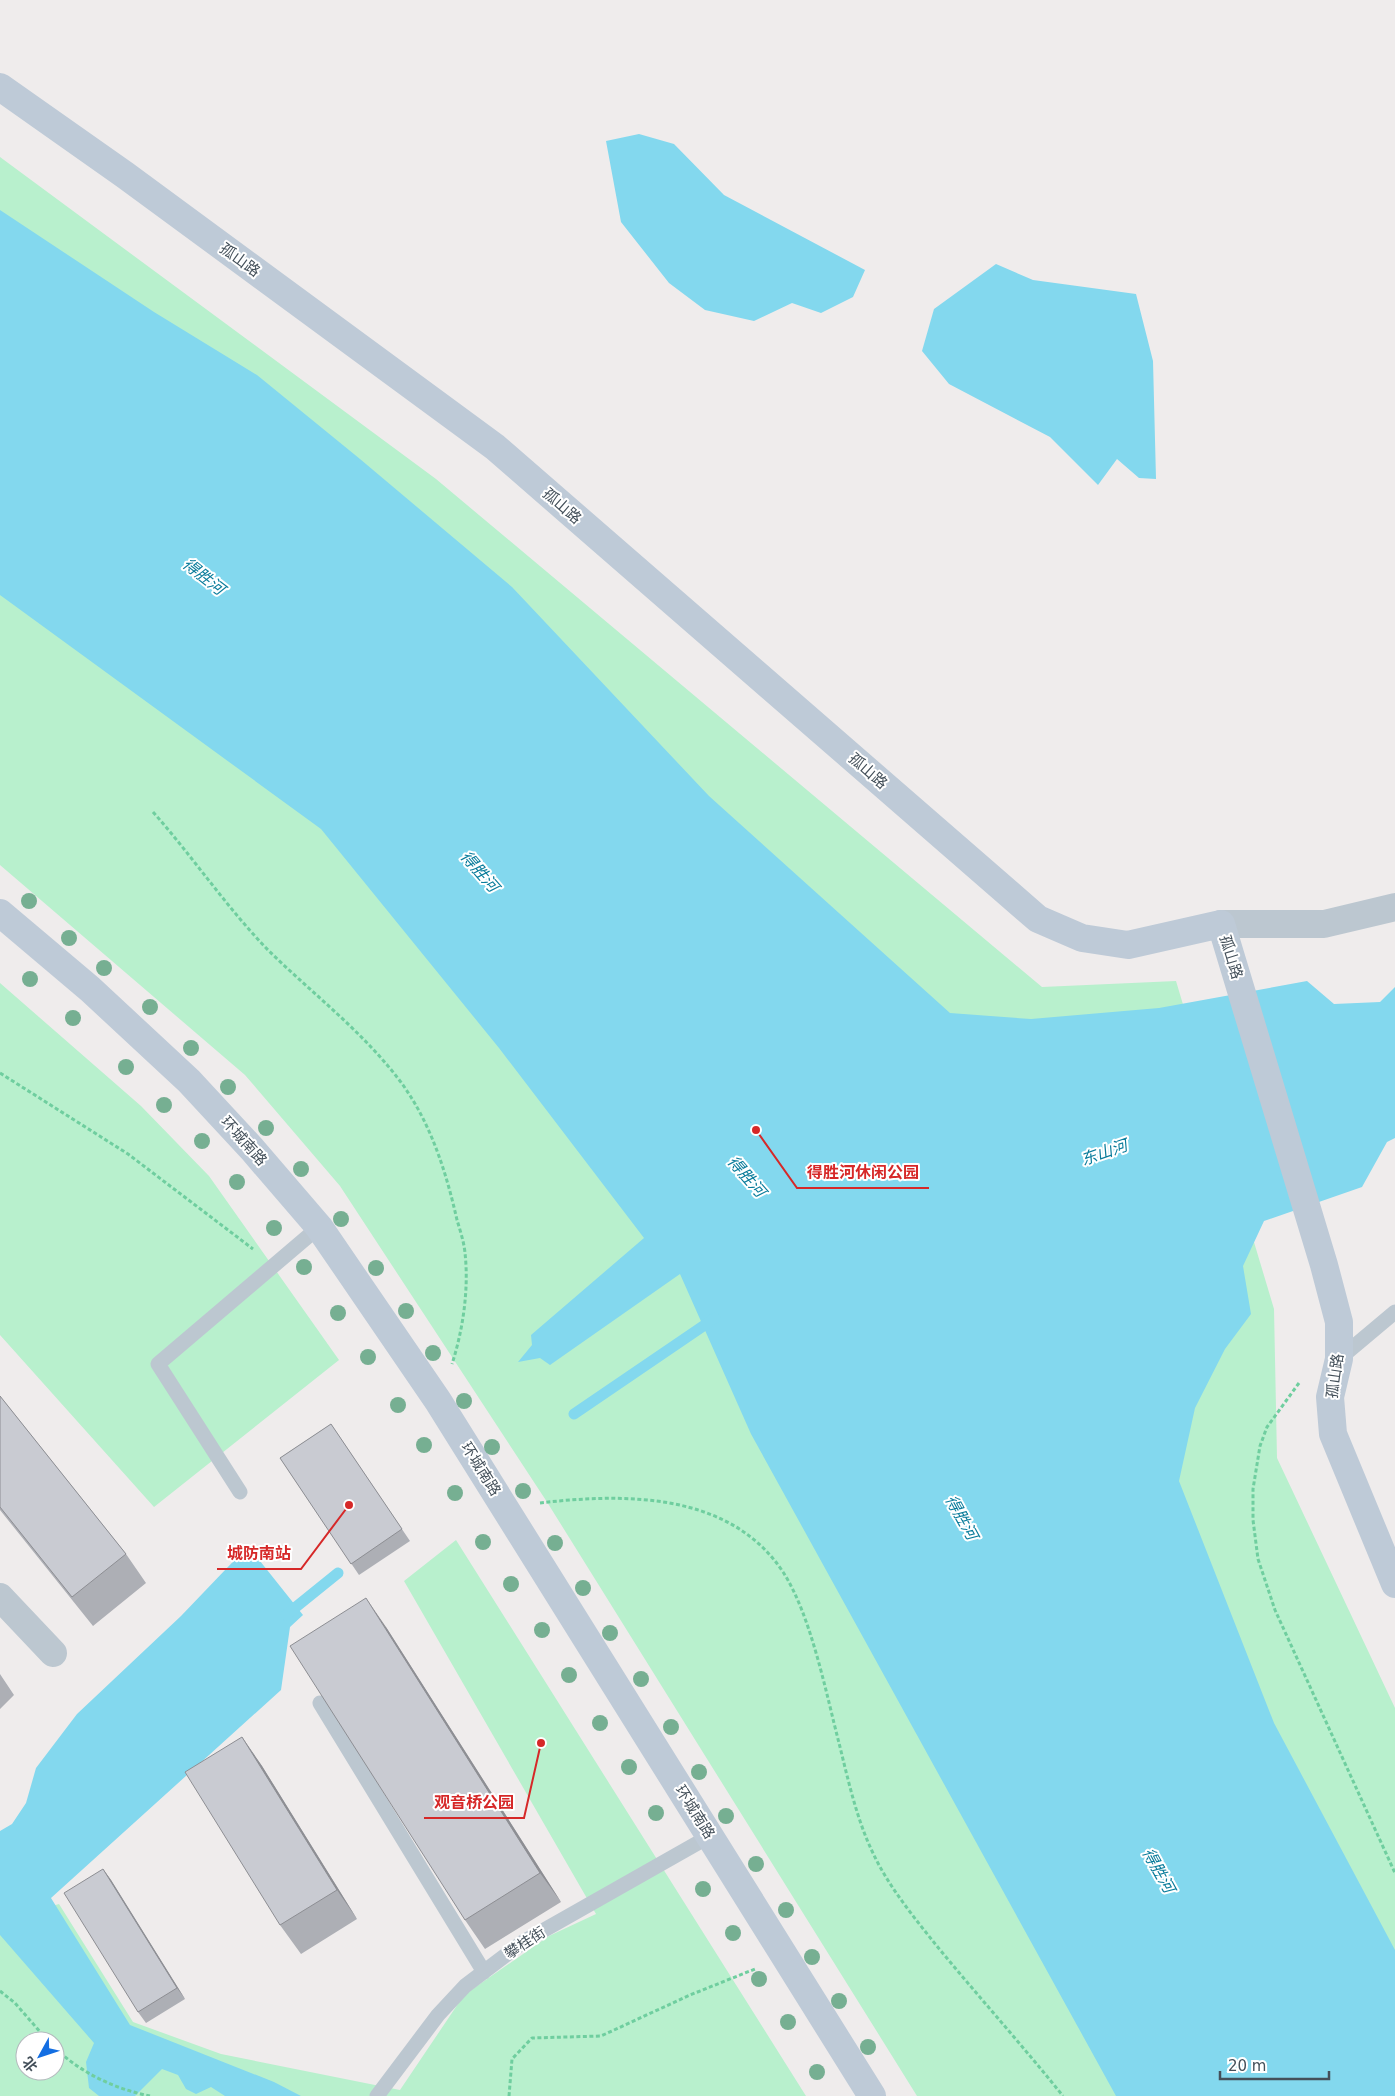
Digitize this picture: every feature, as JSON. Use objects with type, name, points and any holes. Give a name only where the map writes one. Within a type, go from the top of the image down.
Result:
[{"type":"street","name":"孤山路","points":[[0,87],[125,175],[495,448],[1038,919],[1082,938],[1128,945],[1221,924],[1324,1265],[1339,1322],[1339,1359],[1330,1397],[1332,1434],[1395,1584]]},
{"type":"street","points":[[1221,924],[1324,924],[1395,907]]},
{"type":"street","name":"环城南路","points":[[0,913],[90,989],[189,1081],[320,1227],[438,1401],[872,2096]]},
{"type":"street","points":[[0,1597],[52,1652]]},
{"type":"lane","points":[[240,1492],[158,1364],[273,1264],[320,1227]]},
{"type":"lane","points":[[1339,1359],[1395,1312]]},
{"type":"lane","points":[[320,1703],[484,1972]]},
{"type":"lane","name":"攀桂街","points":[[377,2096],[438,2015],[464,1986],[523,1942],[710,1836]]},
{"type":"path","points":[[153,812],[188,852],[237,916],[269,950],[367,1043],[400,1082],[423,1118],[448,1180],[465,1252],[465,1302],[460,1338],[453,1363]]},
{"type":"path","points":[[0,1073],[128,1154],[273,1264]]},
{"type":"path","points":[[1286,1398],[1266,1427],[1256,1466],[1253,1520],[1258,1559],[1275,1610],[1395,1873]]},
{"type":"path","points":[[547,1502],[620,1498],[680,1505],[713,1514],[734,1524],[769,1555],[784,1573],[800,1609],[815,1651],[859,1819],[872,1853],[910,1913],[1063,2096]]},
{"type":"path","points":[[509,2096],[512,2059],[532,2038],[601,2036],[690,1995],[786,1956]]},
{"type":"path","points":[[0,1991],[15,2003],[39,2031]]},
{"type":"path","points":[[65,2057],[84,2071],[112,2085],[150,2096]]},
{"type":"green space","points":[[0,157],[436,479],[1042,987],[1176,981],[1274,1309],[1277,1458],[1395,1708],[1395,2096],[917,2096],[547,1502],[340,1186],[245,1075],[0,865]]},
{"type":"green space","points":[[0,983],[141,1106],[209,1176],[339,1360],[154,1507],[0,1335]]},
{"type":"green space","points":[[456,1540],[806,2096],[0,2096],[0,1921],[59,1904],[133,2022],[221,2054],[400,2090],[464,1995],[549,1936],[596,1914],[404,1581]]},
{"type":"water","points":[[639,134],[674,144],[724,195],[865,270],[853,297],[821,313],[792,303],[754,321],[705,310],[669,283],[621,222],[606,141]]},
{"type":"water","points":[[0,210],[154,312],[257,375],[512,587],[709,796],[950,1013],[1031,1019],[1159,1008],[1307,981],[1334,1004],[1380,1002],[1395,987],[1395,1138],[1387,1142],[1362,1187],[1264,1221],[1243,1266],[1251,1314],[1225,1349],[1195,1408],[1179,1481],[1274,1723],[1395,1950],[1395,2096],[1116,2096],[751,1434],[680,1274],[550,1365],[540,1358],[518,1362],[532,1345],[531,1335],[644,1238],[499,1048],[321,829],[0,595]]},
{"type":"water","points":[[996,264],[1033,280],[1136,294],[1153,361],[1156,479],[1139,478],[1117,459],[1098,485],[1050,437],[949,384],[922,351],[934,309]]},
{"type":"water","points":[[248,1546],[303,1615],[290,1627],[281,1690],[51,1898],[130,2025],[274,2082],[301,2096],[225,2096],[211,2087],[196,2094],[186,2089],[178,2075],[162,2069],[135,2096],[99,2096],[89,2088],[86,2062],[94,2043],[0,1935],[0,1831],[12,1824],[26,1803],[36,1768],[77,1714],[181,1616]]},
{"type":"building","points":[[0,1396],[126,1554],[72,1597],[0,1507]]},
{"type":"building","points":[[331,1424],[402,1529],[351,1564],[280,1458]]},
{"type":"building","points":[[366,1598],[540,1873],[465,1920],[290,1646]]},
{"type":"building","points":[[242,1737],[337,1890],[280,1925],[185,1772]]},
{"type":"building","points":[[103,1869],[177,1988],[138,2012],[64,1893]]},
{"type":"waterway","points":[[574,1414],[715,1318]]},
{"type":"waterway","points":[[286,1615],[338,1573]]},
{"type":"place","name":"得胜河休闲公园","points":[[756,1130]]},
{"type":"place","name":"城防南站","points":[[349,1505]]},
{"type":"place","name":"观音桥公园","points":[[541,1743]]},
{"type":"water label","name":"得胜河","points":[[204,576]]},
{"type":"water label","name":"得胜河","points":[[480,871]]},
{"type":"water label","name":"东山河","points":[[1104,1152]]},
{"type":"water label","name":"得胜河","points":[[747,1176]]},
{"type":"water label","name":"得胜河","points":[[962,1517]]},
{"type":"water label","name":"得胜河","points":[[1159,1870]]}]
